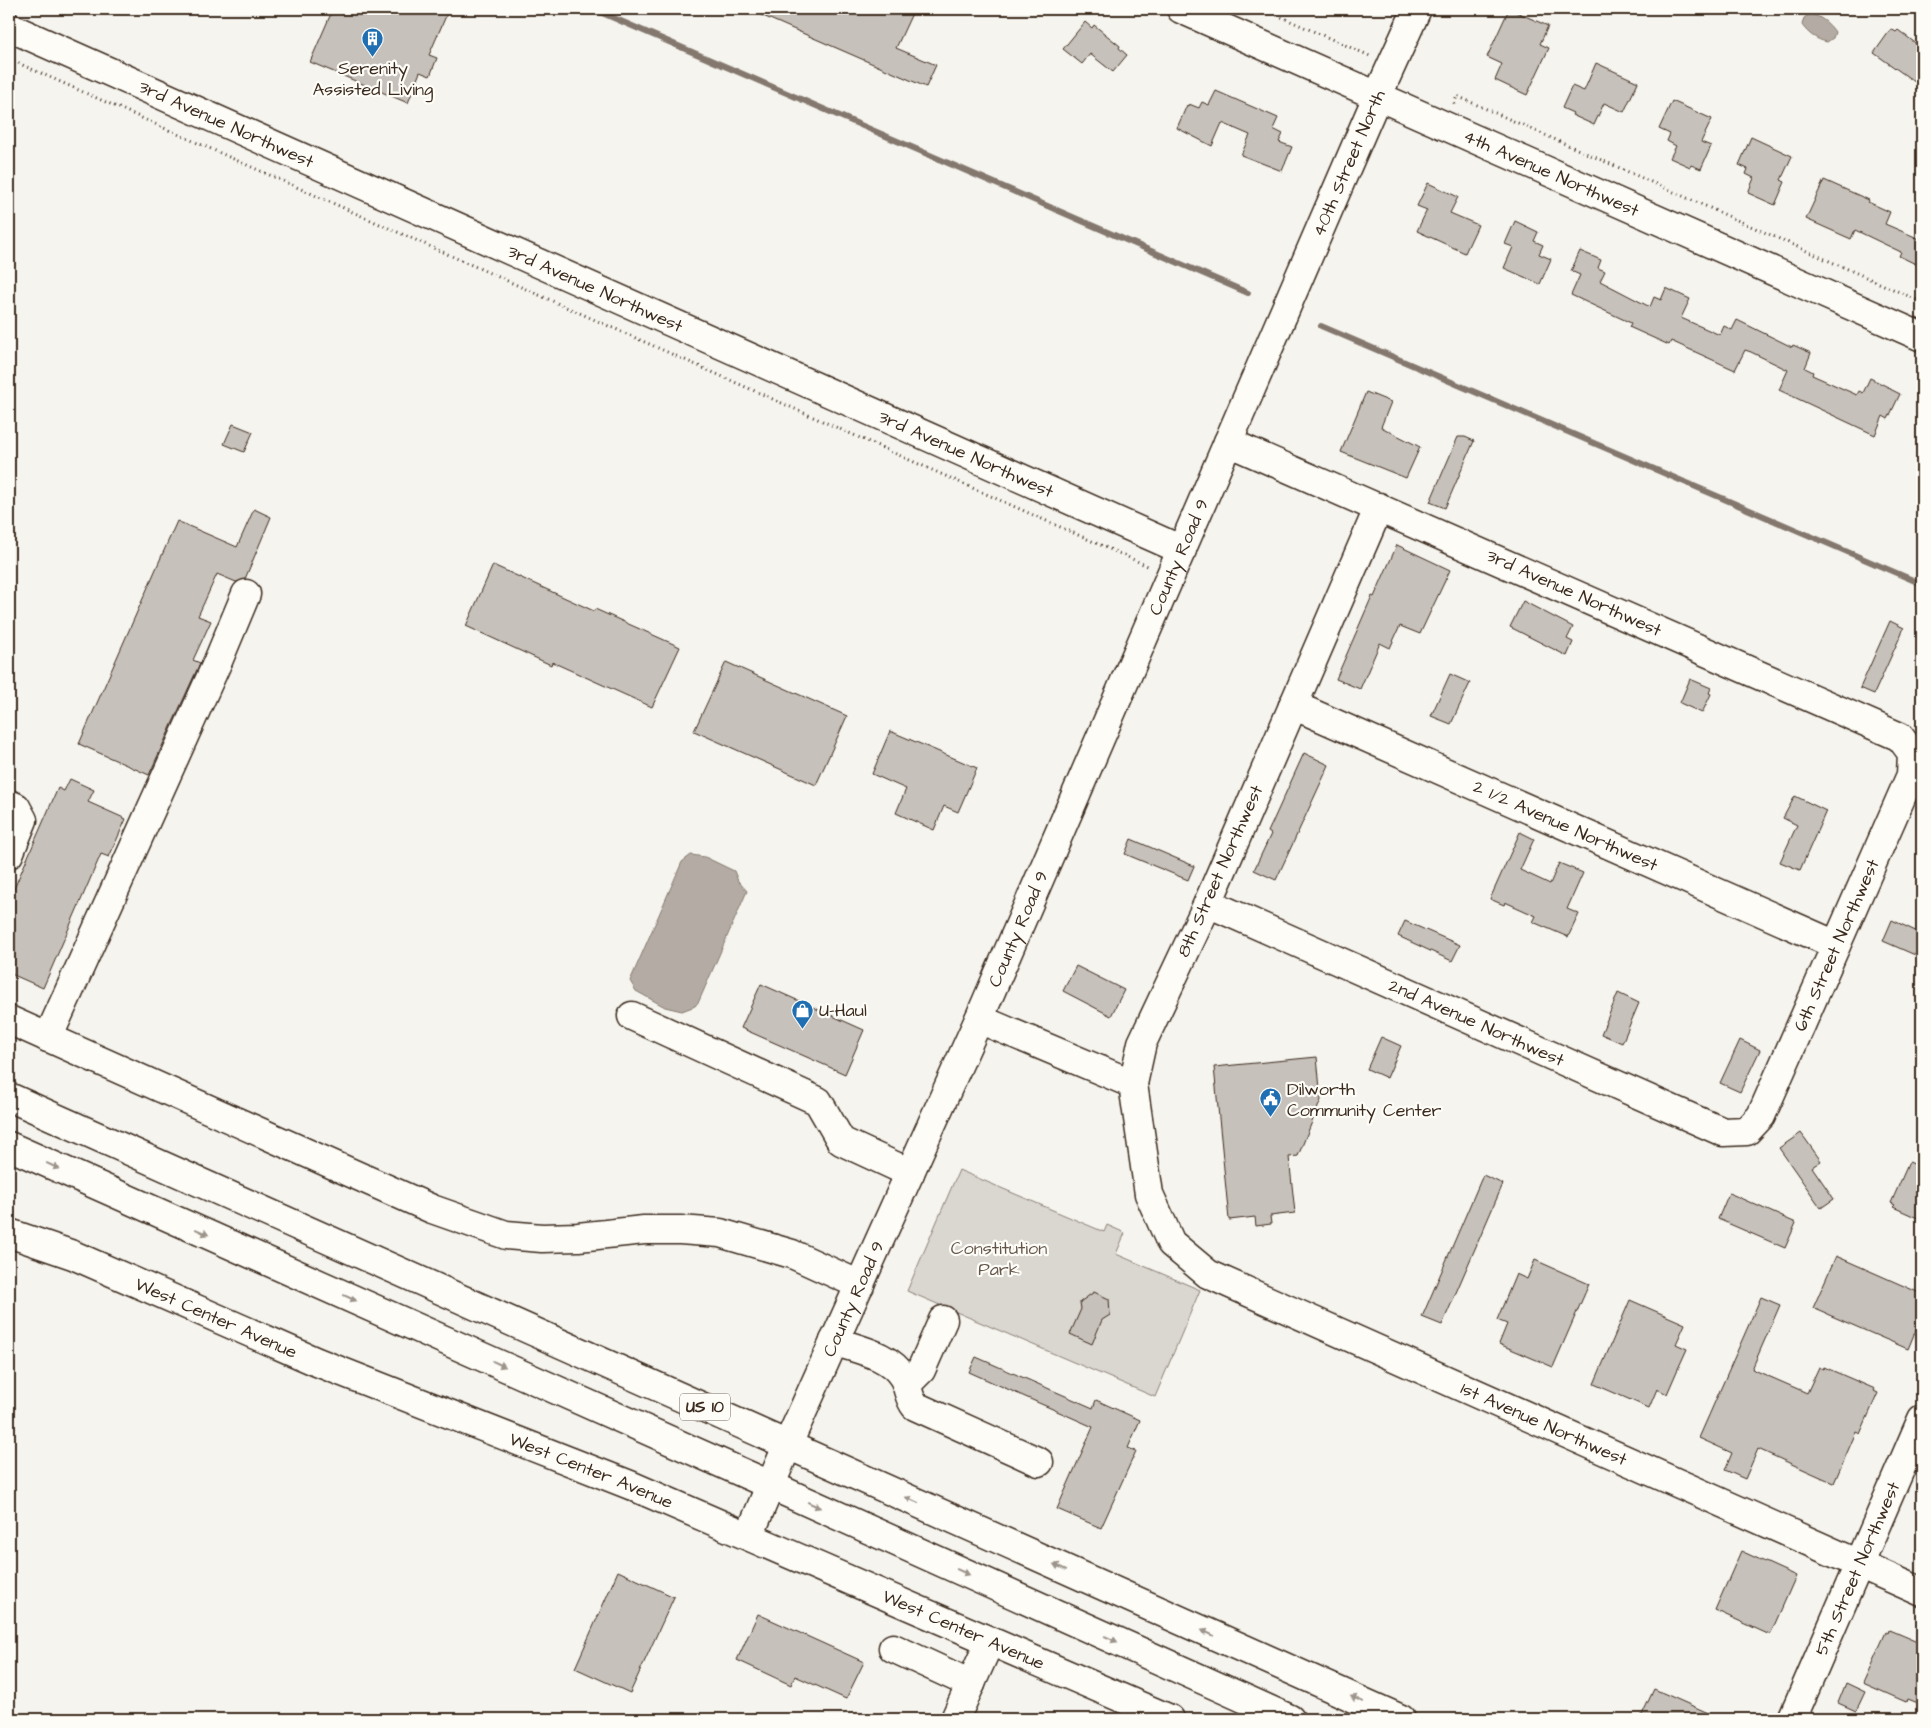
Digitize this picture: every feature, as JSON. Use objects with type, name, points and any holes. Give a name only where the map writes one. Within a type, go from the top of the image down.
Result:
[{"type":"street","name":"4th Avenue Northwest","points":[[1181,9],[1922,337]]},
{"type":"street","name":"40th Street North","points":[[1281,320],[1417,9]]},
{"type":"street","name":"3rd Avenue Northwest","points":[[9,27],[1182,550]]},
{"type":"street","name":"County Road 9","points":[[749,1536],[788,1444],[979,1019],[1281,320]]},
{"type":"street","name":"3rd Avenue Northwest","points":[[1228,442],[1900,736],[1912,753]]},
{"type":"street","name":"8th Street Northwest","points":[[1171,1244],[1149,1194],[1133,1084],[1142,1043],[1208,903],[1379,507]]},
{"type":"street","points":[[48,1038],[218,661],[246,594]]},
{"type":"street","name":"2 1/2 Avenue Northwest","points":[[1293,704],[1836,945]]},
{"type":"street","name":"6th Street Northwest","points":[[1747,1131],[1761,1116],[1911,775],[1912,753]]},
{"type":"street","points":[[9,804],[16,807],[23,820],[9,854]]},
{"type":"street","name":"2nd Avenue Northwest","points":[[1208,903],[1723,1132],[1747,1131]]},
{"type":"street","points":[[632,1016],[818,1100],[840,1141],[910,1174]]},
{"type":"street","points":[[979,1019],[1133,1084]]},
{"type":"street","points":[[9,1020],[432,1209],[506,1235],[578,1238],[644,1230],[720,1233],[792,1254],[860,1285]]},
{"type":"street","name":"US 10","points":[[9,1097],[1401,1719]]},
{"type":"street","name":"US 10","points":[[9,1146],[1290,1719]]},
{"type":"street","name":"West Center Avenue","points":[[9,1233],[73,1255],[316,1362],[630,1485],[1170,1719]]},
{"type":"street","name":"1st Avenue Northwest","points":[[1171,1244],[1208,1274],[1922,1592]]},
{"type":"street","points":[[907,1384],[921,1370],[943,1320]]},
{"type":"street","points":[[834,1341],[885,1359],[897,1368],[907,1384],[910,1401],[915,1406],[1039,1462]]},
{"type":"street","name":"5th Street Northwest","points":[[1792,1719],[1922,1419]]},
{"type":"street","points":[[956,1719],[990,1641]]},
{"type":"street","points":[[893,1648],[971,1684]]},
{"type":"path","points":[[1263,9],[1392,65]]},
{"type":"path","points":[[9,59],[1171,576]]},
{"type":"path","points":[[1444,126],[1457,96],[1922,302]]},
{"type":"green space","name":"Constitution Park","points":[[959,1170],[1104,1232],[1107,1225],[1125,1233],[1116,1254],[1200,1290],[1155,1397],[907,1291]]},
{"type":"shaded area","points":[[1810,14],[1821,18],[1830,26],[1835,32],[1833,38],[1827,42],[1823,41],[1807,31],[1802,25],[1804,18]]},
{"type":"shaded area","points":[[691,855],[705,857],[734,871],[738,881],[747,891],[699,1001],[695,1006],[682,1011],[665,1007],[636,991],[630,981],[682,862]]},
{"type":"building","name":"Serenity Assisted Living","points":[[333,9],[449,9],[429,55],[437,58],[430,76],[420,72],[408,103],[310,62]]},
{"type":"building","points":[[747,9],[914,9],[896,48],[936,65],[926,87]]},
{"type":"building","points":[[1509,9],[1548,26],[1540,44],[1549,48],[1527,95],[1495,80],[1502,64],[1487,57]]},
{"type":"building","points":[[1085,22],[1092,28],[1094,25],[1120,46],[1119,48],[1127,55],[1113,72],[1090,54],[1082,64],[1063,49]]},
{"type":"building","points":[[1891,29],[1896,32],[1898,30],[1922,48],[1922,87],[1874,53]]},
{"type":"building","points":[[1596,63],[1638,82],[1624,112],[1604,103],[1594,125],[1562,108],[1572,86],[1584,91]]},
{"type":"building","points":[[1216,91],[1278,118],[1273,129],[1283,134],[1279,142],[1292,147],[1282,171],[1241,155],[1250,135],[1222,123],[1212,146],[1177,128],[1187,105],[1199,108],[1202,102],[1209,105]]},
{"type":"building","points":[[1672,101],[1712,119],[1701,142],[1711,146],[1701,169],[1691,165],[1690,167],[1670,158],[1676,146],[1667,141],[1670,134],[1659,129]]},
{"type":"building","points":[[1751,137],[1792,156],[1781,180],[1785,182],[1775,205],[1748,193],[1754,178],[1746,174],[1748,169],[1739,165]]},
{"type":"building","points":[[1824,180],[1869,200],[1868,202],[1890,212],[1885,224],[1922,240],[1922,267],[1899,256],[1901,252],[1855,230],[1851,239],[1806,219]]},
{"type":"building","points":[[1428,183],[1458,197],[1450,213],[1478,225],[1465,253],[1417,231],[1427,210],[1417,206]]},
{"type":"building","points":[[1515,221],[1538,232],[1534,241],[1543,245],[1539,254],[1551,259],[1540,284],[1504,268],[1513,247],[1505,244]]},
{"type":"building","points":[[1580,251],[1601,260],[1598,268],[1605,271],[1600,281],[1650,307],[1654,297],[1661,300],[1666,288],[1690,299],[1681,318],[1720,335],[1724,326],[1732,330],[1737,320],[1792,347],[1793,345],[1811,353],[1805,368],[1813,372],[1812,375],[1857,395],[1859,391],[1863,393],[1870,378],[1890,388],[1900,394],[1888,419],[1883,416],[1875,435],[1779,390],[1788,370],[1751,352],[1745,350],[1735,370],[1671,341],[1669,345],[1629,327],[1631,323],[1571,295],[1580,275],[1571,271]]},
{"type":"building","points":[[1366,392],[1391,402],[1381,427],[1420,447],[1406,478],[1341,452]]},
{"type":"building","points":[[233,424],[253,432],[244,452],[224,444]]},
{"type":"building","points":[[1458,437],[1465,437],[1474,441],[1445,508],[1430,502]]},
{"type":"building","points":[[254,509],[271,517],[245,579],[236,582],[217,574],[198,616],[211,621],[193,660],[200,663],[149,775],[79,744],[177,521],[237,547]]},
{"type":"building","points":[[1397,545],[1450,570],[1420,634],[1400,626],[1390,648],[1380,643],[1360,689],[1336,679],[1372,596],[1374,597]]},
{"type":"building","points":[[493,565],[594,611],[595,609],[680,647],[652,707],[552,662],[551,665],[466,626]]},
{"type":"building","points":[[1523,601],[1573,627],[1567,639],[1573,642],[1567,656],[1510,627]]},
{"type":"building","points":[[1890,621],[1904,628],[1874,694],[1860,688]]},
{"type":"building","points":[[726,662],[847,716],[816,785],[694,731]]},
{"type":"building","points":[[1450,674],[1470,683],[1451,724],[1431,716]]},
{"type":"building","points":[[1690,679],[1711,688],[1709,693],[1711,694],[1702,713],[1680,703]]},
{"type":"building","points":[[890,731],[977,768],[958,812],[944,806],[934,830],[896,813],[906,789],[872,774]]},
{"type":"building","points":[[1304,753],[1329,765],[1276,880],[1254,870],[1271,834],[1268,832]]},
{"type":"building","points":[[70,779],[94,790],[88,802],[126,819],[109,857],[101,854],[43,988],[9,973],[9,900],[58,788],[64,791]]},
{"type":"building","points":[[1795,796],[1826,811],[1800,870],[1780,862],[1797,825],[1783,818]]},
{"type":"building","points":[[1520,832],[1534,839],[1520,870],[1550,884],[1559,863],[1583,873],[1567,909],[1579,914],[1568,937],[1533,922],[1536,916],[1505,902],[1504,905],[1490,899]]},
{"type":"building","points":[[1131,839],[1194,866],[1188,880],[1125,854]]},
{"type":"building","points":[[1892,920],[1922,934],[1922,958],[1883,941]]},
{"type":"building","points":[[1405,921],[1460,945],[1452,961],[1398,936]]},
{"type":"building","points":[[1076,966],[1124,990],[1111,1016],[1063,991]]},
{"type":"building","name":"U-Haul","points":[[761,984],[864,1030],[845,1074],[741,1028]]},
{"type":"building","points":[[1618,993],[1639,1003],[1622,1043],[1601,1034]]},
{"type":"building","points":[[1381,1037],[1401,1046],[1387,1078],[1367,1069]]},
{"type":"building","points":[[1740,1040],[1760,1050],[1740,1092],[1720,1083]]},
{"type":"building","name":"Dilworth Community Center","points":[[1317,1057],[1321,1100],[1298,1156],[1289,1157],[1295,1213],[1270,1216],[1271,1224],[1256,1226],[1255,1217],[1229,1220],[1214,1067]]},
{"type":"building","points":[[1801,1133],[1821,1161],[1812,1167],[1834,1199],[1821,1208],[1779,1148]]},
{"type":"building","points":[[1909,1162],[1922,1167],[1922,1220],[1893,1207],[1895,1205],[1891,1203]]},
{"type":"building","points":[[1483,1175],[1503,1184],[1442,1325],[1422,1317]]},
{"type":"building","points":[[1729,1193],[1796,1223],[1785,1248],[1718,1219]]},
{"type":"building","points":[[1836,1256],[1922,1294],[1922,1315],[1908,1349],[1813,1308]]},
{"type":"building","points":[[1535,1260],[1589,1284],[1553,1367],[1499,1344],[1507,1324],[1497,1320],[1516,1274],[1527,1279]]},
{"type":"building","points":[[1094,1292],[1109,1299],[1110,1315],[1102,1320],[1092,1344],[1070,1334],[1081,1309],[1080,1302]]},
{"type":"building","points":[[1761,1297],[1780,1305],[1752,1369],[1807,1393],[1819,1367],[1823,1369],[1824,1367],[1875,1389],[1874,1391],[1878,1393],[1860,1434],[1856,1432],[1834,1483],[1758,1449],[1745,1479],[1725,1470],[1732,1453],[1699,1438]]},
{"type":"building","points":[[1630,1300],[1685,1324],[1676,1344],[1687,1349],[1667,1394],[1657,1389],[1649,1408],[1594,1384]]},
{"type":"building","points":[[976,1357],[1093,1408],[1096,1400],[1140,1420],[1128,1448],[1136,1451],[1101,1528],[1057,1509],[1093,1427],[969,1372]]},
{"type":"building","points":[[1741,1551],[1796,1576],[1770,1635],[1715,1610]]},
{"type":"building","points":[[618,1571],[674,1597],[630,1693],[575,1668]]},
{"type":"building","points":[[758,1614],[864,1662],[846,1699],[795,1676],[791,1685],[737,1660]]},
{"type":"building","points":[[1889,1630],[1922,1644],[1922,1705],[1907,1699],[1906,1702],[1863,1683],[1886,1632],[1888,1633]]},
{"type":"building","points":[[1846,1683],[1865,1692],[1856,1711],[1838,1703]]},
{"type":"building","points":[[1654,1689],[1722,1719],[1640,1719]]},
{"type":"waterway","points":[[593,9],[1248,293]]},
{"type":"waterway","points":[[1321,326],[1922,584]]},
{"type":"place","name":"Serenity Assisted Living","points":[[373,57]]},
{"type":"place","name":"U-Haul","points":[[803,1029]]},
{"type":"place","name":"Dilworth Community Center","points":[[1271,1118]]}]
